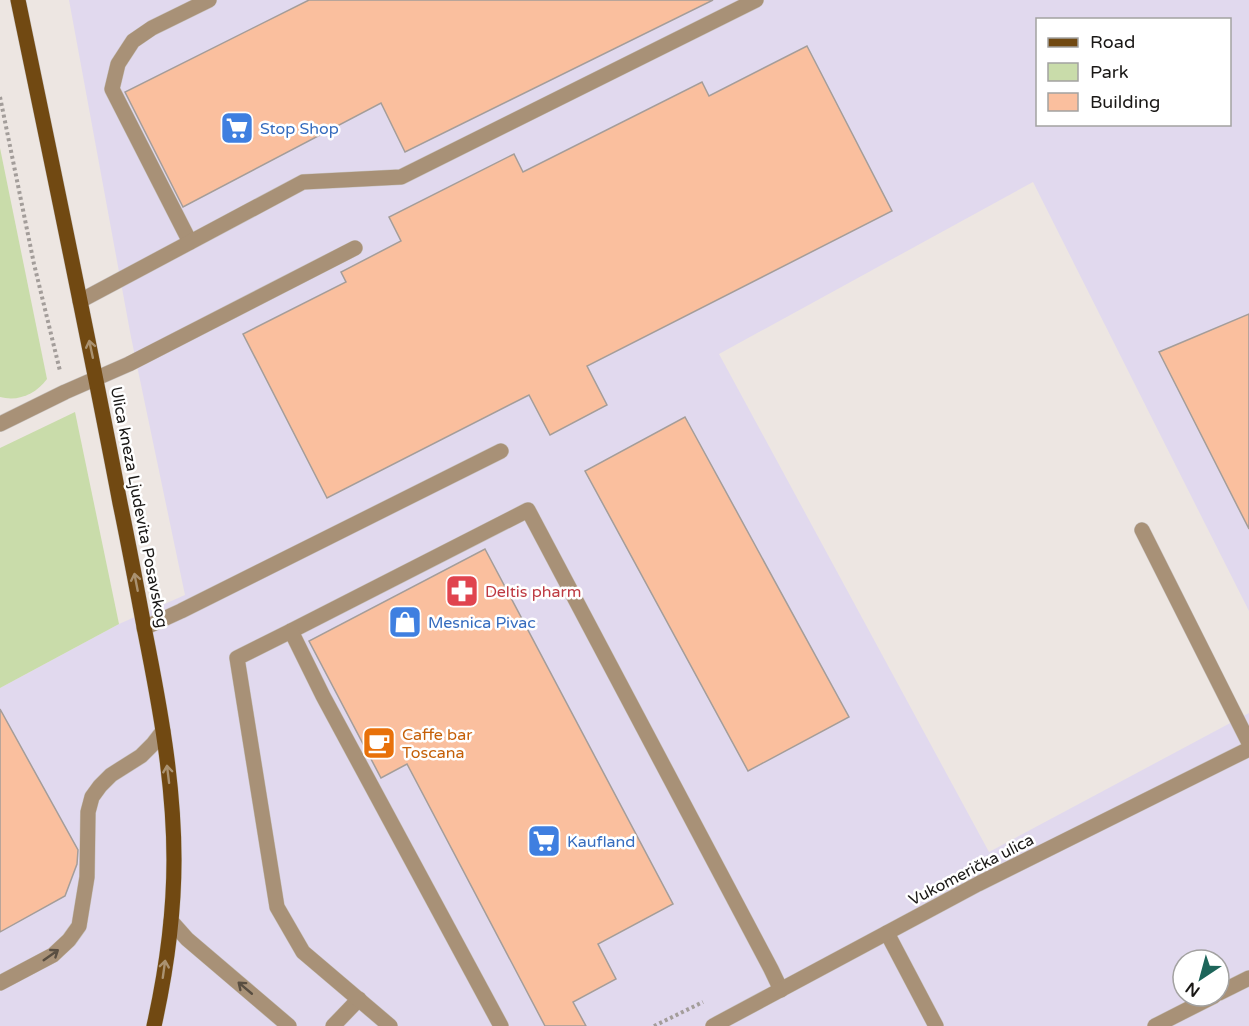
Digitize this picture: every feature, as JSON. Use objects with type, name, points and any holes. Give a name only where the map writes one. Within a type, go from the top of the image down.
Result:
[{"type":"main road","name":"Ulica kneza Ljudevita Posavskog","points":[[18,0],[97,379],[163,731],[171,798],[174,859],[171,921],[154,1026]]},
{"type":"street","points":[[190,243],[112,89],[118,64],[133,40],[209,0]]},
{"type":"street","points":[[80,301],[303,182],[401,177],[756,0]]},
{"type":"street","points":[[0,424],[129,364],[355,249]]},
{"type":"street","points":[[144,628],[501,451]]},
{"type":"street","points":[[390,1026],[303,952],[277,907],[237,658],[528,510],[781,990]]},
{"type":"street","points":[[1142,530],[1249,743]]},
{"type":"street","points":[[291,631],[323,696],[499,1023]]},
{"type":"street","points":[[0,983],[53,955],[80,926],[87,877],[88,812],[92,797],[111,775],[141,756],[163,731]]},
{"type":"street","name":"Vukomerička ulica","points":[[713,1026],[978,884],[1249,749]]},
{"type":"street","points":[[171,921],[187,939],[281,1023]]},
{"type":"street","points":[[887,933],[936,1026]]},
{"type":"street","points":[[1231,987],[1249,978]]},
{"type":"street","points":[[333,1026],[359,999]]},
{"type":"street","points":[[1155,1026],[1190,1008]]},
{"type":"path","points":[[0,97],[34,264],[65,392]]},
{"type":"shaded area","points":[[69,0],[1249,0],[1249,611],[1033,182],[719,354],[989,852],[1249,713],[1249,1026],[0,1026],[0,688],[119,624],[185,595],[131,337]]},
{"type":"green space","points":[[0,148],[47,379],[32,393],[13,398],[0,397]]},
{"type":"green space","points":[[75,412],[119,624],[0,688],[0,448]]},
{"type":"building","name":"Stop Shop","points":[[309,0],[713,0],[405,152],[381,103],[183,207],[125,92]]},
{"type":"building","points":[[807,46],[892,211],[587,366],[607,405],[550,435],[529,395],[327,498],[243,334],[346,282],[341,272],[401,241],[389,217],[514,154],[523,172],[702,82],[709,96]]},
{"type":"building","points":[[1249,314],[1249,529],[1159,352]]},
{"type":"building","points":[[685,417],[849,717],[748,771],[585,471]]},
{"type":"building","name":"Kaufland","points":[[485,549],[673,904],[598,944],[616,979],[573,1002],[586,1026],[545,1026],[407,764],[381,778],[309,641]]},
{"type":"building","points":[[0,709],[78,850],[77,864],[65,896],[0,932]]},
{"type":"place","name":"Stop Shop","points":[[237,128]]},
{"type":"place","name":"Deltis pharm","points":[[462,591]]},
{"type":"place","name":"Mesnica Pivac","points":[[405,622]]},
{"type":"place","name":"Caffe bar Toscana","points":[[379,743]]},
{"type":"place","name":"Kaufland","points":[[544,841]]}]
